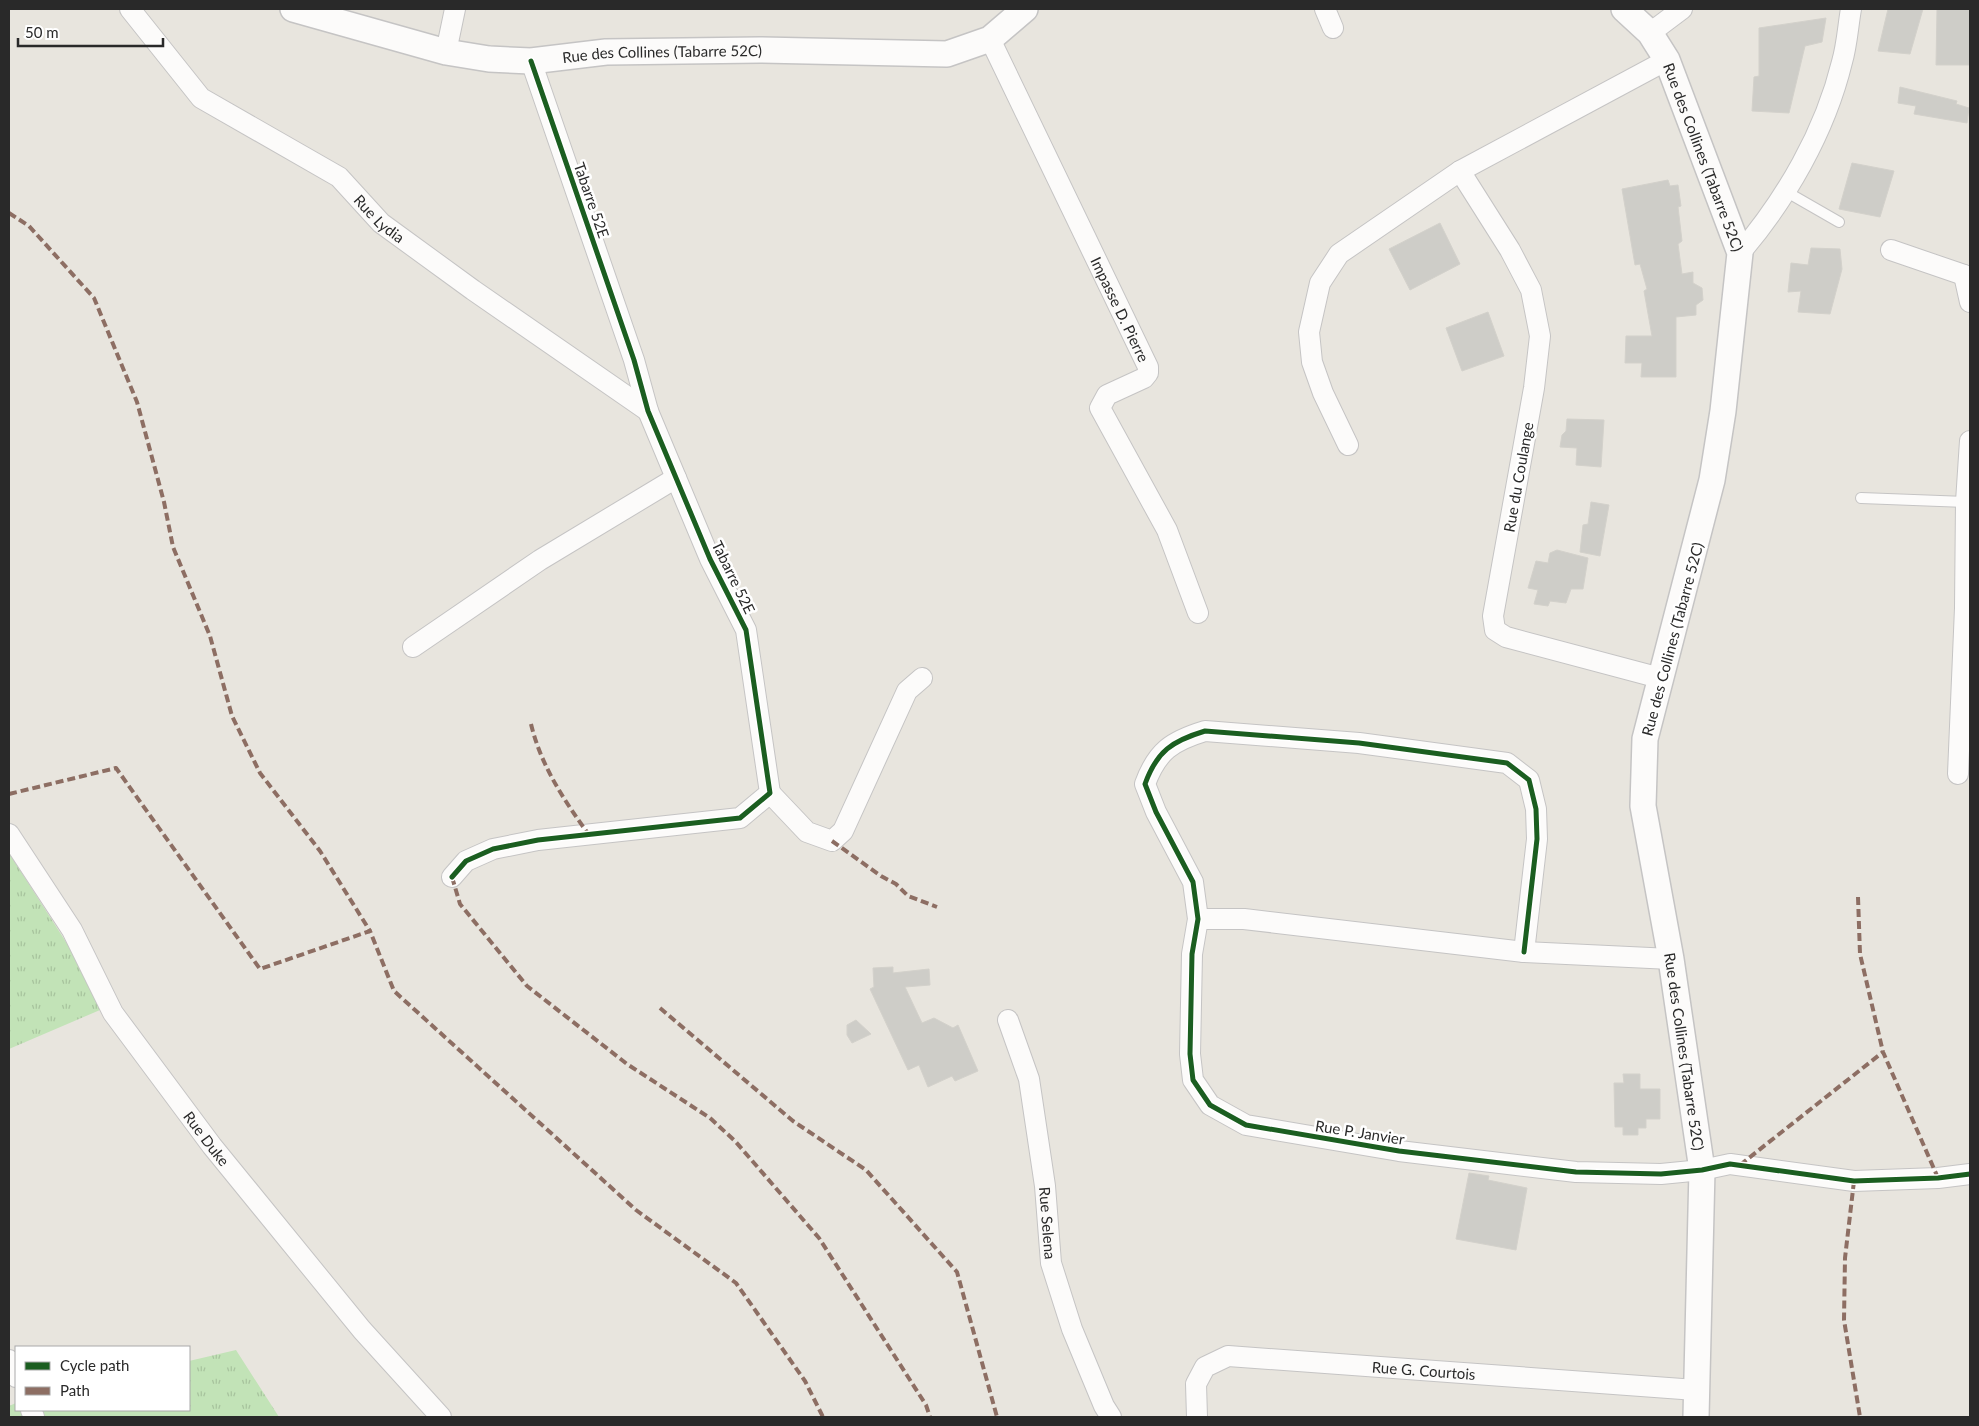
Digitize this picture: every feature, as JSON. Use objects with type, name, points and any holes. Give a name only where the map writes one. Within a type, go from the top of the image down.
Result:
[{"type":"street","name":"Rue Lydia","points":[[130,9],[200,98],[339,177],[381,223],[473,290],[648,411]]},
{"type":"street","name":"Rue des Collines (Tabarre 52C)","points":[[293,9],[446,52],[488,59],[531,61],[606,52],[760,50],[946,54],[990,39],[1025,9]]},
{"type":"street","points":[[446,52],[454,9]]},
{"type":"street","points":[[1325,9],[1333,28]]},
{"type":"street","name":"Rue des Collines (Tabarre 52C)","points":[[1624,9],[1650,33],[1666,60],[1740,253],[1723,411],[1712,480],[1696,548],[1645,739],[1643,806],[1671,959],[1702,1170],[1696,1417]]},
{"type":"street","points":[[1650,33],[1682,9]]},
{"type":"street","points":[[1740,253],[1765,223],[1820,128],[1842,62],[1851,9]]},
{"type":"street","name":"Impasse D. Pierre","points":[[990,39],[1148,367],[1148,373],[1144,378],[1107,395],[1100,408],[1167,530],[1198,613]]},
{"type":"street","points":[[1348,445],[1323,393],[1312,362],[1310,332],[1320,282],[1339,254],[1460,170],[1666,60]]},
{"type":"street","name":"Tabarre 52E","points":[[531,61],[634,360],[648,411],[710,558],[746,630],[770,793]]},
{"type":"street","name":"Rue du Coulange","points":[[1460,170],[1510,250],[1531,290],[1540,336],[1534,388],[1493,616],[1495,630],[1506,637],[1660,678]]},
{"type":"street","points":[[1890,250],[1967,267],[1970,302]]},
{"type":"street","points":[[1958,774],[1968,608],[1966,502],[1970,440]]},
{"type":"street","points":[[413,647],[540,560],[676,478]]},
{"type":"street","points":[[452,877],[466,861],[493,849],[538,840],[740,818],[770,793],[807,832],[832,841],[843,831],[907,691],[922,678]]},
{"type":"street","name":"Rue P. Janvier","points":[[1524,952],[1538,839],[1536,809],[1530,780],[1507,763],[1359,744],[1205,731],[1187,736],[1170,746],[1153,762],[1145,784],[1156,812],[1193,882],[1198,919],[1192,954],[1190,1054],[1193,1080],[1210,1105],[1246,1125],[1399,1151],[1576,1172],[1661,1174],[1702,1170],[1730,1164],[1854,1182],[1938,1178],[1970,1174]]},
{"type":"street","name":"Rue Duke","points":[[11,840],[72,930],[113,1013],[224,1162],[362,1330],[441,1417]]},
{"type":"street","points":[[1198,919],[1244,919],[1524,952],[1671,959]]},
{"type":"street","name":"Rue Selena","points":[[1008,1020],[1029,1079],[1046,1186],[1051,1263],[1072,1329],[1103,1414]]},
{"type":"street","name":"Rue G. Courtois","points":[[1197,1417],[1196,1384],[1205,1367],[1228,1356],[1696,1390]]},
{"type":"street","points":[[9,1360],[15,1375]]},
{"type":"lane","points":[[1785,191],[1840,222]]},
{"type":"lane","points":[[1861,498],[1966,502]]},
{"type":"green space","points":[[9,853],[82,967],[100,1010],[9,1049]]},
{"type":"green space","points":[[236,1350],[279,1417],[9,1417],[9,1406],[15,1403],[15,1411],[190,1411],[190,1361]]},
{"type":"building","points":[[1888,9],[1923,9],[1910,54],[1878,51]]},
{"type":"building","points":[[1937,9],[1970,9],[1970,65],[1936,65]]},
{"type":"building","points":[[1826,18],[1822,42],[1805,46],[1789,113],[1752,111],[1754,77],[1759,76],[1759,28]]},
{"type":"building","points":[[1900,87],[1957,101],[1956,104],[1969,108],[1967,123],[1914,114],[1916,106],[1898,103]]},
{"type":"building","points":[[1852,163],[1894,171],[1880,217],[1839,209]]},
{"type":"building","points":[[1668,180],[1670,186],[1678,185],[1681,206],[1678,207],[1682,241],[1678,244],[1682,274],[1693,272],[1693,283],[1702,288],[1703,300],[1696,305],[1696,315],[1676,317],[1676,377],[1641,377],[1642,363],[1625,363],[1626,336],[1652,336],[1644,291],[1647,289],[1640,264],[1635,265],[1622,189]]},
{"type":"building","points":[[1440,223],[1460,264],[1410,290],[1389,249]]},
{"type":"building","points":[[1811,248],[1840,249],[1842,269],[1830,314],[1798,312],[1801,291],[1788,292],[1791,263],[1808,265]]},
{"type":"building","points":[[1488,312],[1504,356],[1462,371],[1446,328]]},
{"type":"building","points":[[1567,419],[1604,420],[1601,467],[1576,465],[1577,448],[1560,447],[1562,435],[1566,431]]},
{"type":"building","points":[[1591,502],[1609,505],[1600,556],[1580,552],[1583,525],[1588,524]]},
{"type":"building","points":[[1557,550],[1588,558],[1583,589],[1571,589],[1566,603],[1550,601],[1548,606],[1534,604],[1538,590],[1528,588],[1536,561],[1548,563],[1550,553]]},
{"type":"building","points":[[893,967],[893,973],[929,969],[930,985],[905,987],[922,1023],[934,1018],[953,1028],[958,1025],[978,1071],[955,1081],[952,1076],[928,1087],[919,1065],[908,1070],[870,989],[874,987],[873,968]]},
{"type":"building","points":[[856,1020],[871,1034],[852,1043],[847,1035],[847,1025]]},
{"type":"building","points":[[1623,1074],[1640,1074],[1640,1089],[1660,1089],[1660,1119],[1646,1119],[1646,1128],[1638,1128],[1638,1135],[1623,1135],[1623,1127],[1615,1127],[1614,1083],[1624,1083]]},
{"type":"building","points":[[1469,1173],[1489,1176],[1488,1180],[1527,1188],[1516,1250],[1456,1239]]},
{"type":"marked path","points":[[9,213],[29,226],[94,298],[137,402],[164,502],[173,547],[210,636],[232,716],[260,773],[320,851],[370,931]]},
{"type":"marked path","points":[[531,724],[535,739],[554,782],[589,835]]},
{"type":"marked path","points":[[9,794],[116,768],[260,969],[370,931],[394,991],[636,1210],[736,1283],[805,1381],[823,1417]]},
{"type":"marked path","points":[[832,841],[881,876],[896,884],[908,896],[937,907]]},
{"type":"marked path","points":[[452,877],[460,904],[527,986],[627,1064],[710,1118],[735,1141],[819,1238],[926,1405],[930,1417]]},
{"type":"marked path","points":[[1858,897],[1860,954],[1883,1052],[1938,1178]]},
{"type":"marked path","points":[[660,1008],[793,1121],[866,1170],[957,1272],[997,1417]]},
{"type":"marked path","points":[[1740,1165],[1883,1052]]},
{"type":"marked path","points":[[1854,1181],[1845,1258],[1844,1320],[1860,1417]]},
{"type":"cycle path","points":[[452,877],[466,861],[493,849],[538,840],[740,818],[770,793],[746,630],[710,559],[648,411],[634,360],[531,61]]},
{"type":"cycle path","points":[[1524,952],[1537,839],[1536,809],[1529,780],[1507,763],[1359,743],[1205,731],[1183,739],[1167,749],[1155,763],[1150,773],[1145,784],[1156,812],[1193,882],[1198,919],[1192,954],[1190,1054],[1193,1080],[1210,1105],[1246,1125],[1399,1151],[1576,1172],[1661,1174],[1702,1170],[1730,1164],[1854,1181],[1938,1178],[1970,1174]]}]
